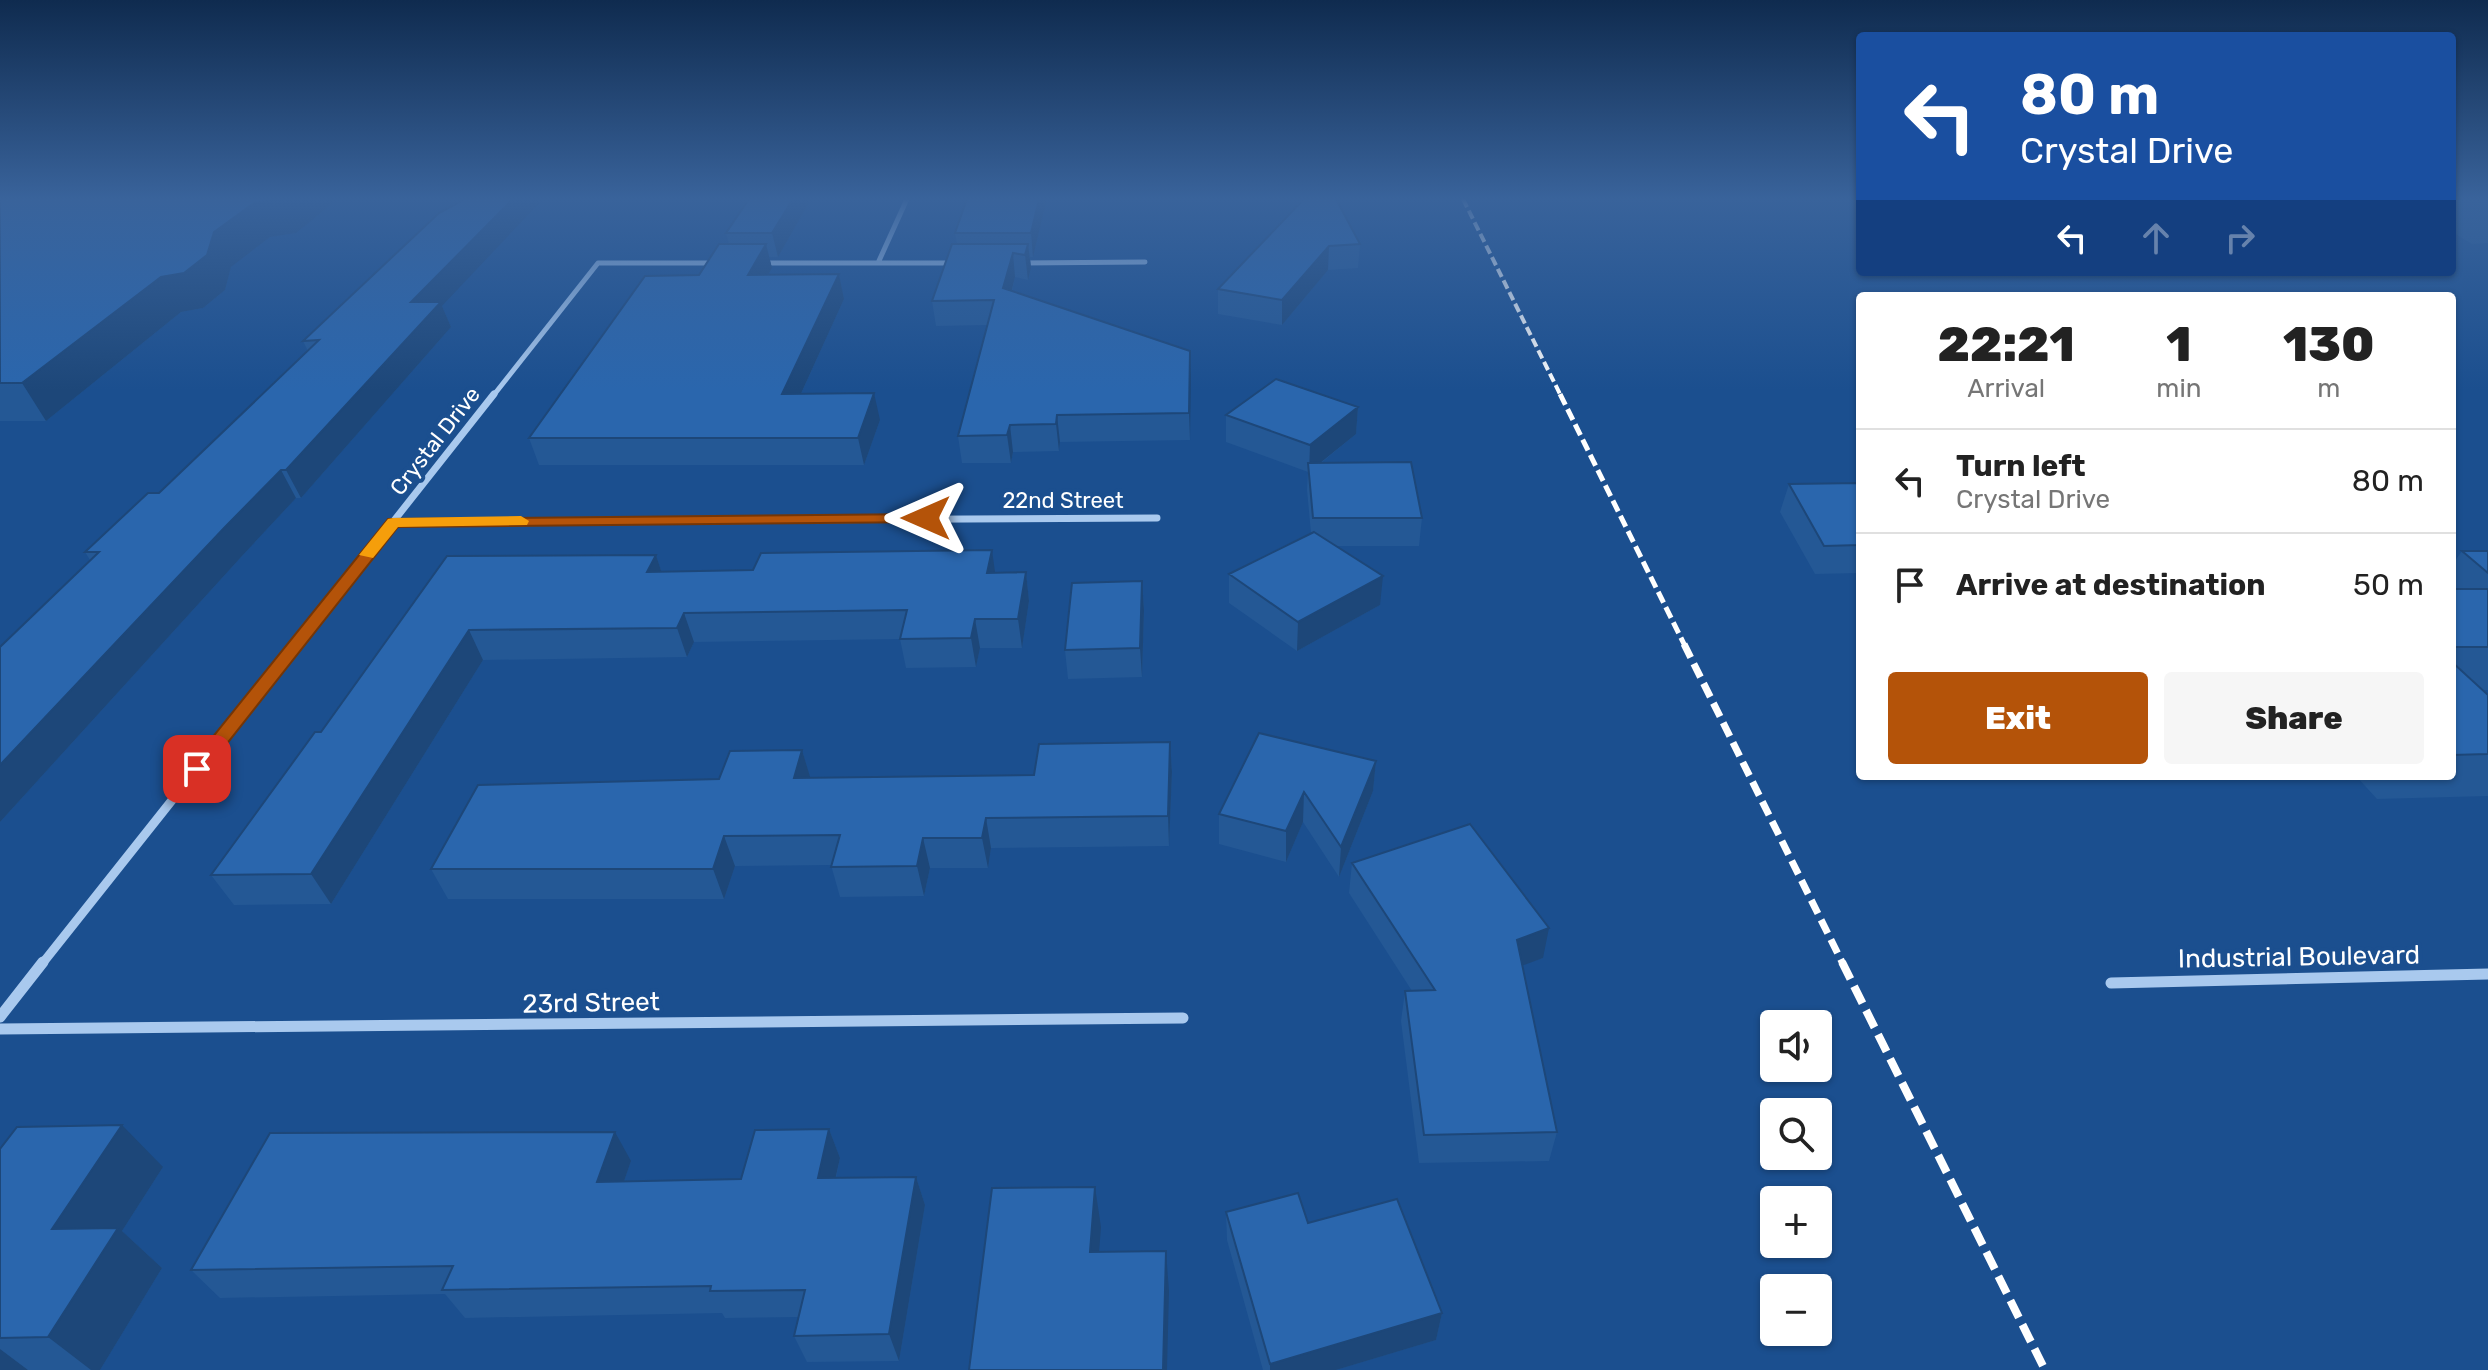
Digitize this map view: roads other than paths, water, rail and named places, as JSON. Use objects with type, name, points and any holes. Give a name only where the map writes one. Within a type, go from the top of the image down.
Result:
[{"type":"street","name":"Crystal Drive","points":[[0,1017],[598,263],[723,263]]},
{"type":"street","points":[[754,263],[966,263]]},
{"type":"street","points":[[1010,263],[1019,263]]},
{"type":"street","name":"22nd Street","points":[[393,522],[1157,518]]},
{"type":"street","name":"Industrial Boulevard","points":[[2111,983],[2488,974]]},
{"type":"street","name":"23rd Street","points":[[0,1029],[1183,1018]]},
{"type":"railway","points":[[1495,263],[1561,396]]},
{"type":"railway","points":[[1560,394],[1685,646]]},
{"type":"railway","points":[[1684,644],[1843,964]]},
{"type":"railway","points":[[1842,962],[2045,1370]]}]
